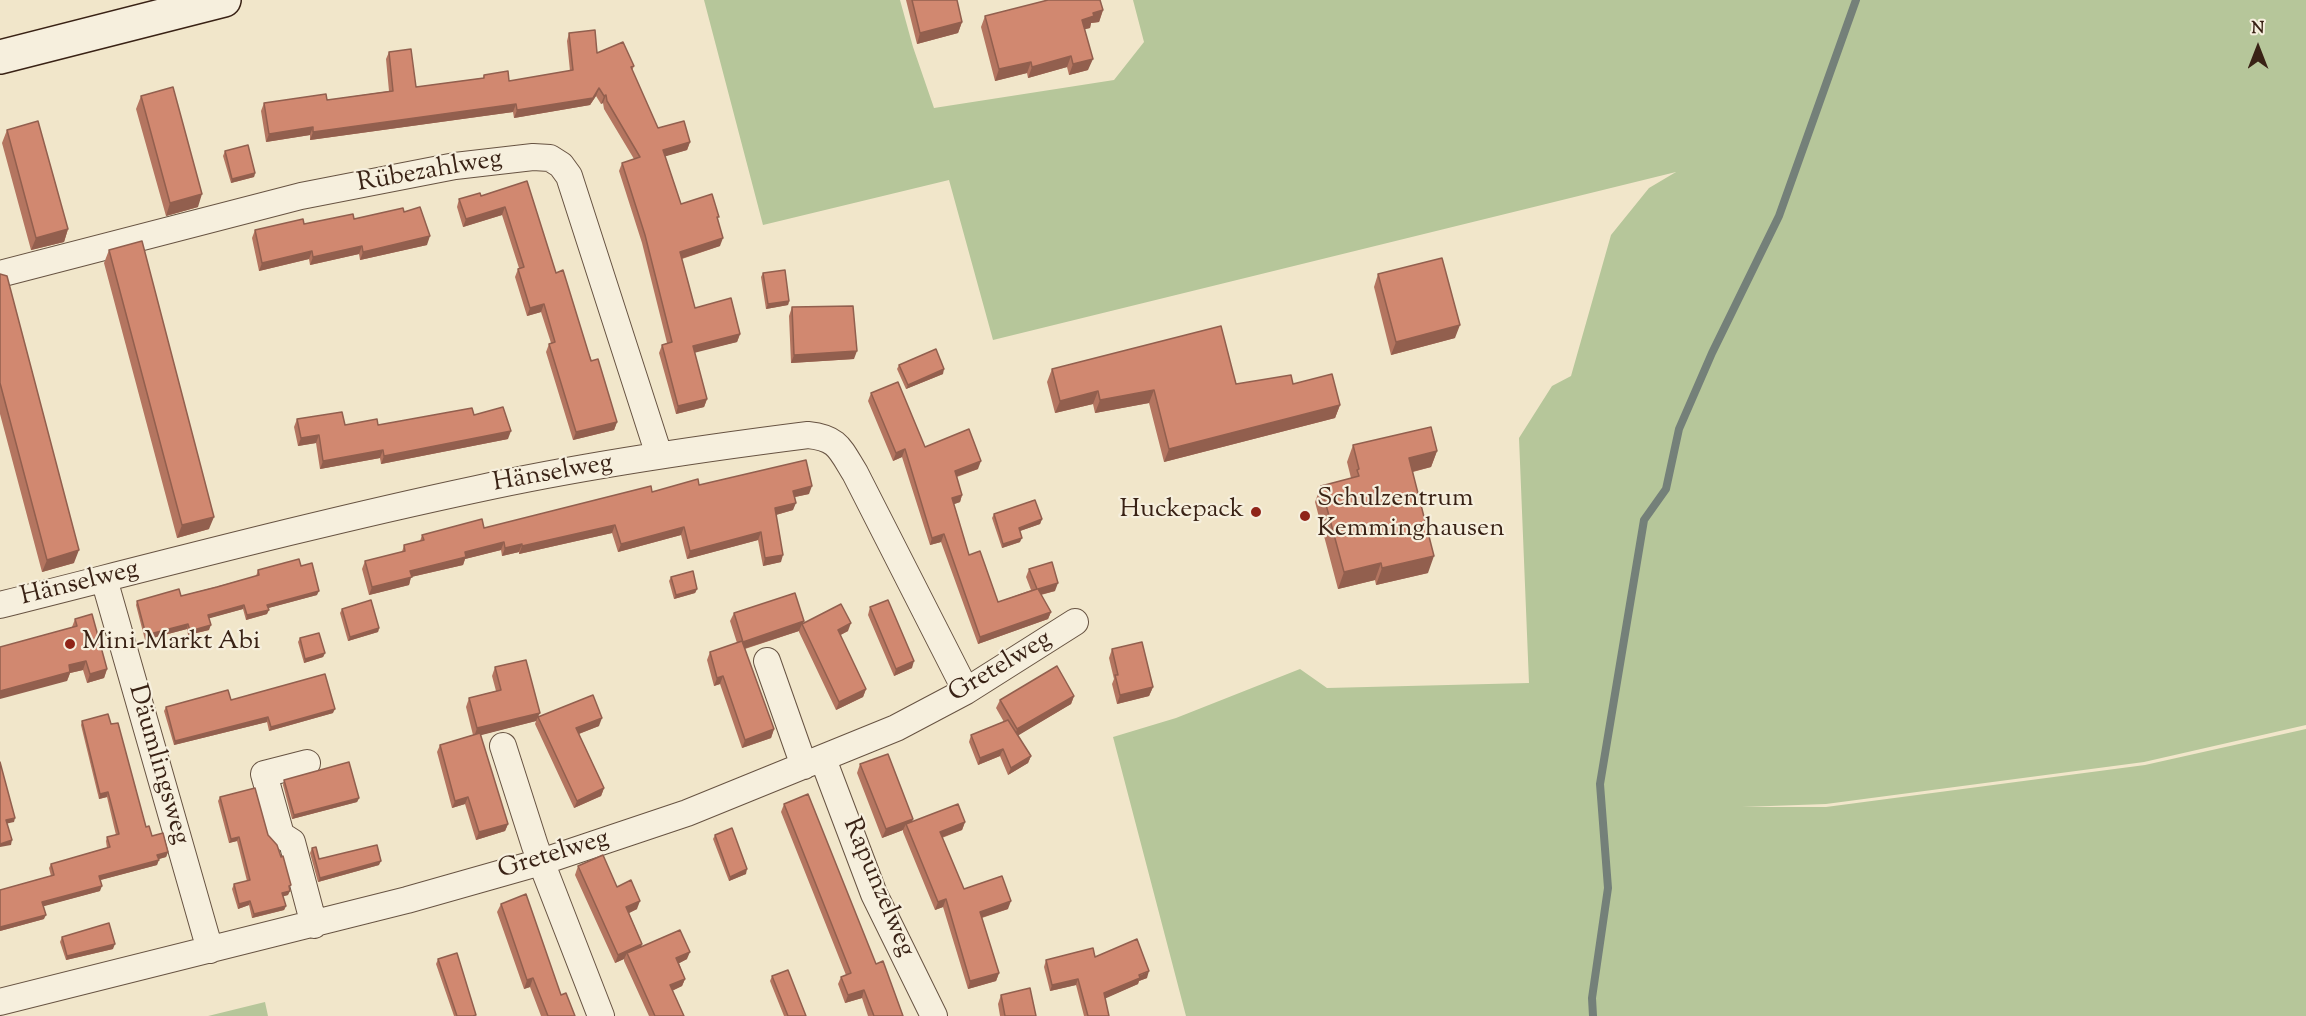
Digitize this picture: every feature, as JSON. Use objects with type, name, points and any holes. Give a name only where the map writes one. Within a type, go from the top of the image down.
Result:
[{"type":"main road","points":[[0,57],[224,0]]},
{"type":"street","name":"Rübezahlweg","points":[[0,274],[301,196],[455,166],[533,157],[550,158],[561,165],[569,176],[660,455]]},
{"type":"street","name":"Hänselweg","points":[[0,605],[305,527],[479,488],[660,455],[808,435],[826,436],[836,443],[855,473],[966,691]]},
{"type":"street","name":"Däumlingsweg","points":[[104,579],[210,950]]},
{"type":"street","name":"Gretelweg","points":[[0,1002],[314,925],[541,862],[687,813],[896,728],[966,691],[1075,622]]},
{"type":"street","name":"Rapunzelweg","points":[[767,661],[874,894],[934,1016]]},
{"type":"street","points":[[503,746],[541,862],[601,1016]]},
{"type":"street","points":[[306,763],[264,774],[280,835],[292,842],[314,925]]},
{"type":"green space","points":[[704,0],[900,0],[934,108],[1114,80],[1144,42],[1133,0],[2306,0],[2306,725],[2144,762],[1826,804],[1742,807],[1826,807],[2145,765],[2306,729],[2306,1016],[1186,1016],[1113,737],[1176,718],[1300,669],[1327,688],[1529,683],[1519,438],[1552,386],[1571,376],[1611,235],[1649,188],[1676,172],[993,340],[949,180],[763,225]]},
{"type":"green space","points":[[265,1002],[268,1016],[208,1016]]},
{"type":"building","points":[[912,0],[957,0],[962,22],[920,33]]},
{"type":"building","points":[[1048,0],[1100,0],[1103,10],[1082,20],[1093,59],[1073,64],[1071,56],[1032,67],[1031,62],[999,69],[985,16]]},
{"type":"building","points":[[595,30],[597,53],[623,42],[634,66],[631,67],[658,128],[684,121],[690,142],[663,150],[681,204],[712,194],[719,217],[717,217],[723,238],[680,252],[695,308],[731,298],[740,334],[693,346],[707,399],[678,406],[662,345],[672,342],[645,235],[622,163],[640,157],[607,101],[606,95],[604,96],[599,88],[593,98],[517,110],[516,104],[313,132],[313,127],[269,134],[264,103],[326,94],[327,100],[393,91],[389,52],[411,49],[416,87],[484,78],[484,75],[508,71],[509,81],[573,70],[569,33]]},
{"type":"building","points":[[173,87],[202,194],[170,203],[141,96]]},
{"type":"building","points":[[38,121],[68,229],[36,238],[7,130]]},
{"type":"building","points":[[248,145],[255,173],[232,179],[225,151]]},
{"type":"building","points":[[527,181],[556,273],[563,270],[591,361],[598,359],[617,422],[576,432],[549,344],[555,342],[544,304],[530,308],[518,269],[524,267],[505,207],[466,219],[459,199],[480,193],[481,196]]},
{"type":"building","points":[[420,207],[430,236],[363,252],[362,246],[313,257],[312,251],[262,263],[255,230],[303,219],[304,224],[353,214],[354,219],[403,208],[404,212]]},
{"type":"building","points":[[142,241],[214,517],[182,525],[109,250]]},
{"type":"building","points":[[1442,258],[1460,325],[1396,342],[1378,274]]},
{"type":"building","points":[[785,270],[789,301],[768,304],[763,273]]},
{"type":"building","points":[[0,274],[7,276],[79,550],[47,560],[0,383]]},
{"type":"building","points":[[853,306],[857,351],[794,355],[792,307]]},
{"type":"building","points":[[1221,326],[1236,384],[1291,375],[1293,384],[1332,374],[1340,405],[1169,449],[1154,390],[1100,400],[1098,391],[1060,401],[1052,369]]},
{"type":"building","points":[[936,349],[944,369],[908,385],[899,365]]},
{"type":"building","points":[[898,382],[925,447],[969,429],[981,461],[955,471],[962,495],[952,498],[969,555],[980,551],[998,602],[1037,589],[1029,569],[1052,562],[1058,583],[1038,589],[1051,612],[980,637],[944,534],[932,538],[905,449],[896,453],[871,393]]},
{"type":"building","points":[[503,407],[511,431],[384,456],[383,450],[323,461],[319,435],[301,438],[297,419],[342,412],[345,425],[377,419],[378,425],[472,408],[474,415]]},
{"type":"building","points":[[1431,427],[1437,451],[1409,458],[1434,556],[1382,568],[1381,563],[1344,572],[1321,486],[1359,476],[1353,445]]},
{"type":"building","points":[[806,460],[812,486],[793,491],[796,503],[775,508],[783,555],[765,558],[761,532],[690,551],[684,527],[621,544],[615,525],[522,546],[522,544],[505,548],[504,542],[465,552],[466,557],[410,571],[412,577],[372,587],[365,561],[405,551],[404,545],[424,540],[422,535],[482,519],[484,528],[651,486],[652,492],[698,479],[699,485]]},
{"type":"building","points":[[1035,500],[1042,519],[1019,528],[1022,538],[1003,544],[994,514]]},
{"type":"building","points":[[299,559],[301,566],[312,563],[319,591],[267,605],[269,610],[247,615],[244,605],[208,615],[211,625],[190,631],[188,624],[146,635],[137,601],[179,589],[181,596],[217,587],[259,575],[258,570]]},
{"type":"building","points":[[693,571],[697,589],[676,595],[671,577]]},
{"type":"building","points":[[795,593],[804,621],[743,642],[734,613]]},
{"type":"building","points":[[371,600],[379,628],[350,637],[342,609]]},
{"type":"building","points":[[888,600],[914,661],[896,669],[870,607]]},
{"type":"building","points":[[841,604],[851,623],[838,630],[866,689],[839,702],[802,624]]},
{"type":"building","points":[[92,614],[107,669],[90,674],[86,661],[69,665],[70,672],[0,691],[0,647],[77,626],[75,619]]},
{"type":"building","points":[[319,633],[325,653],[305,659],[300,638]]},
{"type":"building","points":[[742,641],[774,729],[745,740],[723,676],[717,678],[710,652]]},
{"type":"building","points":[[1142,642],[1153,687],[1120,695],[1112,649]]},
{"type":"building","points":[[526,660],[540,713],[477,728],[469,698],[501,690],[495,667]]},
{"type":"building","points":[[1057,666],[1074,696],[1017,729],[1000,700]]},
{"type":"building","points":[[325,674],[335,709],[271,727],[268,717],[175,741],[166,707],[228,690],[231,700]]},
{"type":"building","points":[[593,695],[602,718],[576,728],[604,788],[577,801],[538,717]]},
{"type":"building","points":[[108,714],[111,724],[118,723],[146,827],[149,826],[152,836],[163,833],[168,852],[157,855],[159,860],[99,876],[102,886],[42,902],[46,915],[0,927],[0,890],[54,875],[51,864],[110,847],[107,837],[119,834],[108,792],[100,794],[82,721]]},
{"type":"building","points":[[1008,720],[1031,756],[1011,768],[1003,749],[980,758],[971,735]]},
{"type":"building","points":[[480,733],[508,824],[479,832],[468,797],[455,801],[440,745]]},
{"type":"building","points":[[888,754],[913,819],[886,829],[860,764]]},
{"type":"building","points":[[0,762],[15,818],[6,820],[12,840],[0,844]]},
{"type":"building","points":[[349,762],[359,798],[294,815],[284,780]]},
{"type":"building","points":[[255,788],[268,835],[277,845],[281,857],[283,856],[291,885],[289,886],[290,891],[282,893],[286,906],[254,914],[250,901],[239,904],[234,884],[250,880],[239,837],[231,839],[220,797]]},
{"type":"building","points":[[808,794],[876,964],[883,961],[903,1016],[874,1016],[864,990],[848,995],[841,977],[851,973],[784,804]]},
{"type":"building","points":[[958,804],[965,822],[940,832],[964,889],[1002,876],[1011,901],[980,912],[999,973],[970,981],[946,899],[938,902],[906,824]]},
{"type":"building","points":[[732,828],[747,869],[730,877],[715,835]]},
{"type":"building","points":[[377,845],[381,861],[320,878],[312,848],[316,847],[319,859]]},
{"type":"building","points":[[603,855],[617,887],[631,880],[640,901],[626,907],[642,944],[618,955],[578,866]]},
{"type":"building","points":[[526,894],[561,995],[566,993],[575,1016],[548,1016],[533,978],[527,980],[501,904]]},
{"type":"building","points":[[109,923],[115,944],[67,956],[62,937]]},
{"type":"building","points":[[680,930],[690,952],[676,958],[685,979],[670,985],[684,1016],[655,1016],[627,953]]},
{"type":"building","points":[[1137,939],[1149,971],[1139,975],[1140,978],[1104,993],[1109,1016],[1088,1016],[1078,979],[1052,985],[1046,960],[1093,948],[1095,957]]},
{"type":"building","points":[[457,953],[476,1015],[473,1016],[457,1016],[438,959]]},
{"type":"building","points":[[788,970],[806,1016],[788,1016],[772,976]]},
{"type":"building","points":[[1030,988],[1036,1016],[1005,1016],[1001,995]]},
{"type":"waterway","points":[[1593,1016],[1592,998],[1608,888],[1600,784],[1644,520],[1666,489],[1679,429],[1712,353],[1779,216],[1856,0]]},
{"type":"place","name":"Huckepack","points":[[1256,512]]},
{"type":"place","name":"Schulzentrum Kemminghausen","points":[[1305,516]]},
{"type":"place","name":"Mini-Markt Abi","points":[[70,644]]}]
